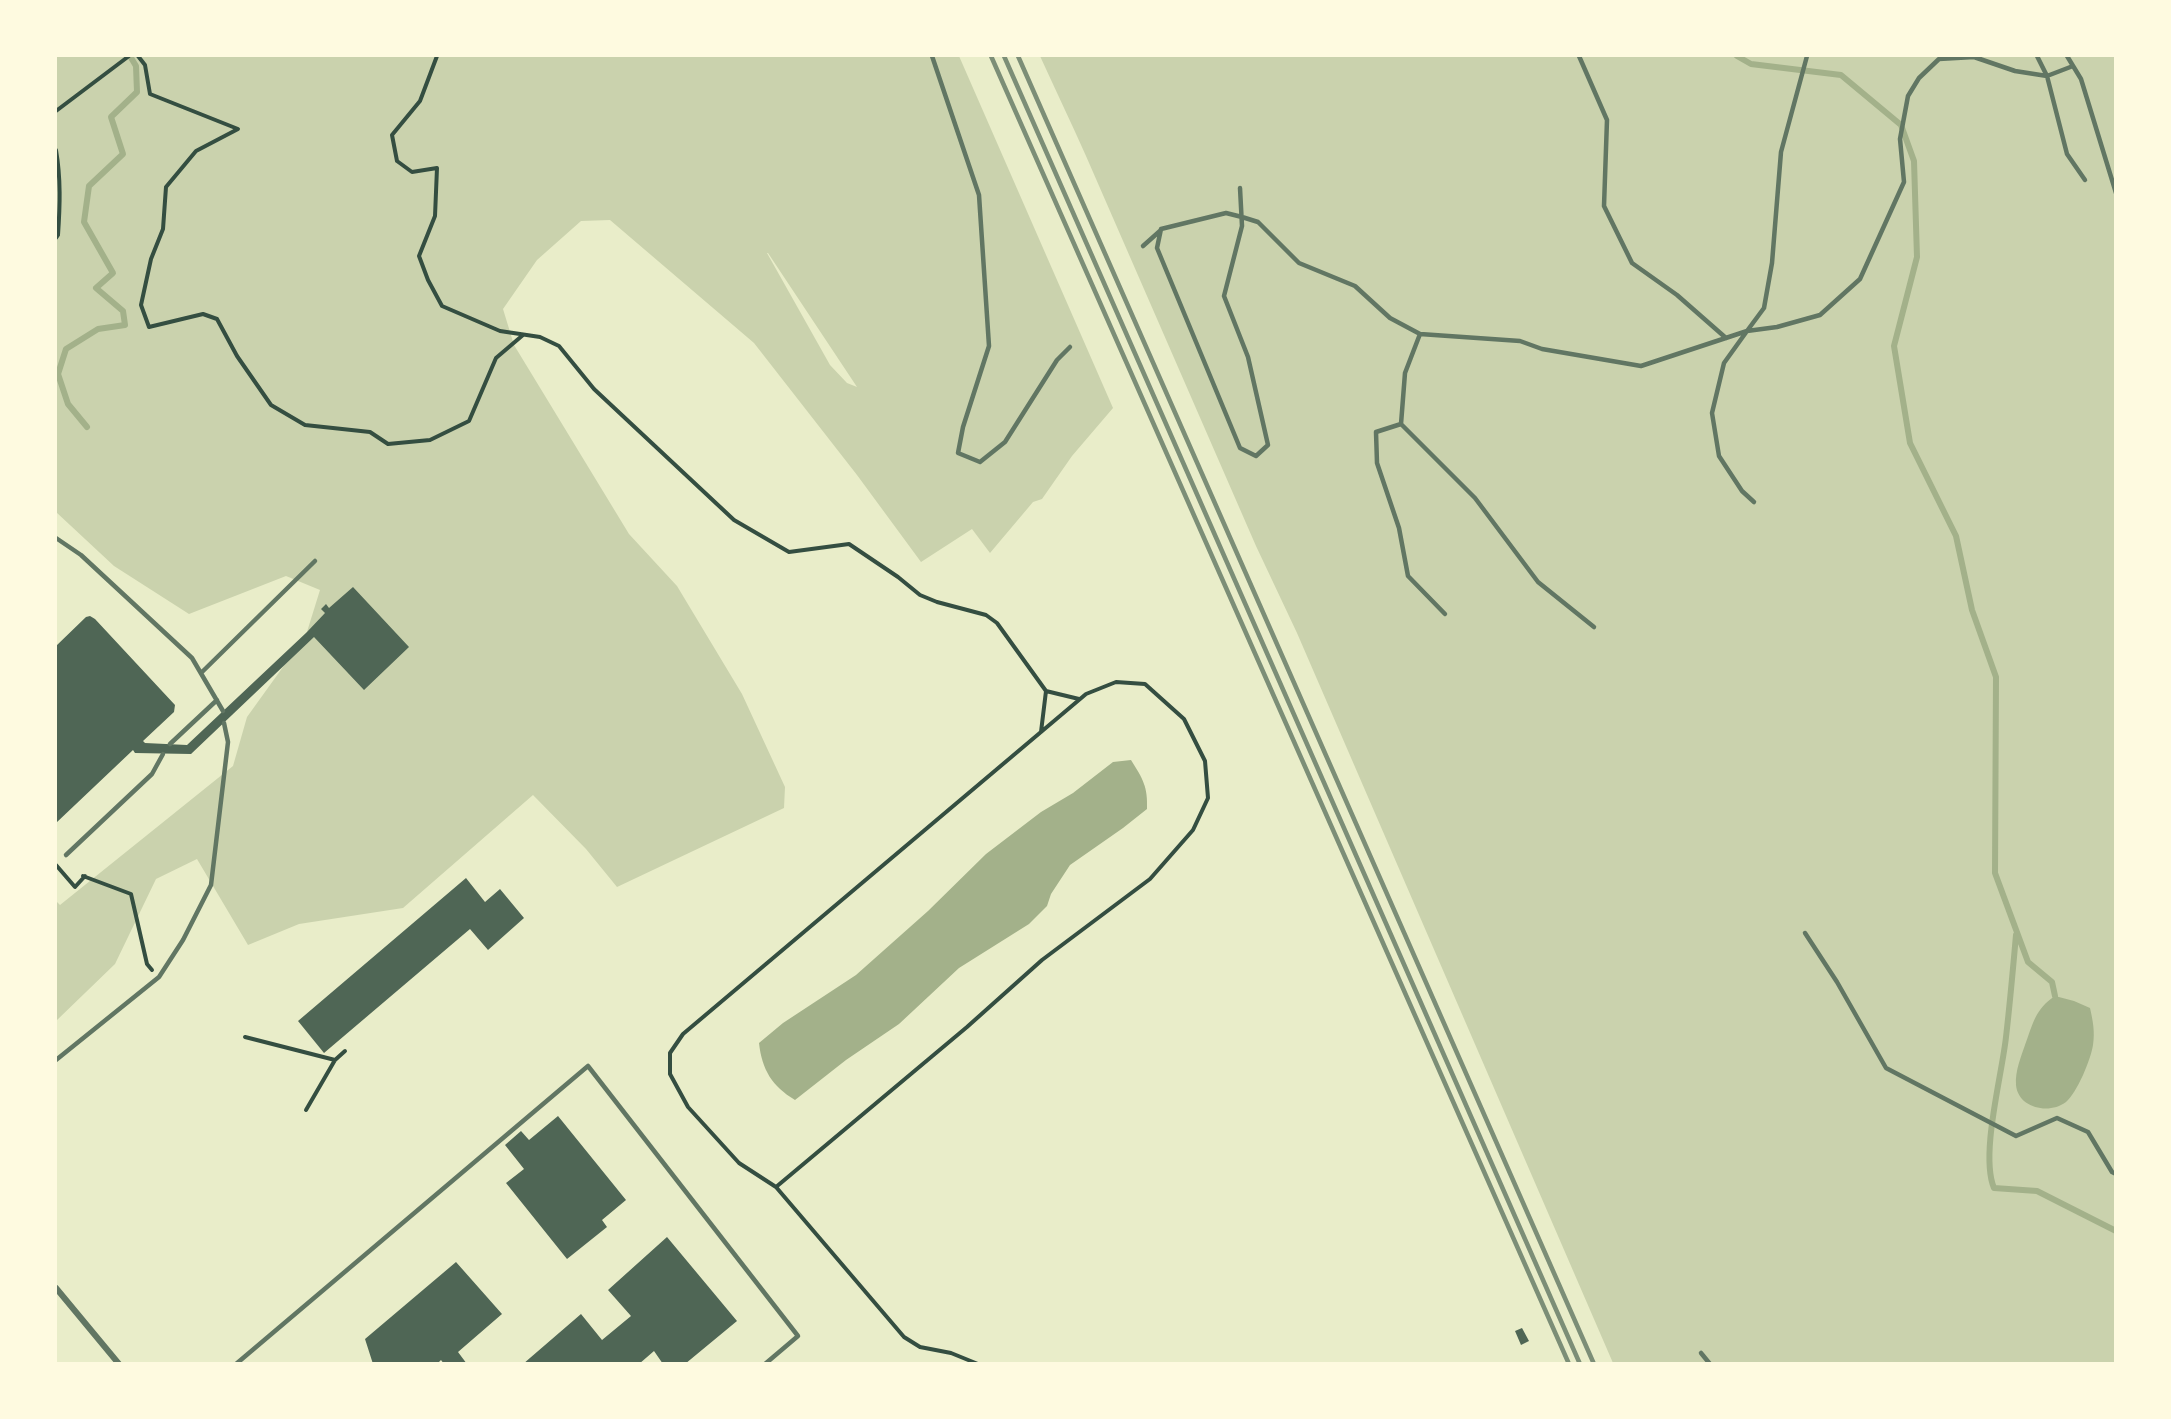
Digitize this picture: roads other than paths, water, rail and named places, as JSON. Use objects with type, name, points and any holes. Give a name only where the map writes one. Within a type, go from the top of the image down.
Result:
[{"type":"street","points":[[56,1288],[119,1364]]},
{"type":"lane","points":[[932,56],[979,195],[987,311],[989,346],[957,453],[980,462],[1005,442],[1057,360],[1070,346]]},
{"type":"lane","points":[[1579,56],[1606,120],[1604,206],[1632,263],[1677,295],[1726,338]]},
{"type":"lane","points":[[1754,502],[1742,491],[1719,456],[1712,413],[1724,363],[1764,308],[1772,263],[1781,152],[1807,56]]},
{"type":"lane","points":[[2037,56],[2047,76],[2067,154],[2085,180]]},
{"type":"lane","points":[[2067,56],[2081,79],[2115,192]]},
{"type":"lane","points":[[1143,246],[1161,229],[1226,213],[1258,222],[1299,263],[1355,286],[1390,318],[1420,334],[1520,341],[1542,349],[1641,366],[1747,331],[1777,327],[1820,315],[1860,279],[1904,182],[1900,139],[1908,96],[1919,78],[1939,59],[1974,57],[2015,71],[2047,76],[2073,66]]},
{"type":"lane","points":[[1161,229],[1157,248],[1219,401],[1240,448],[1256,456],[1268,445],[1248,357],[1224,296],[1242,226],[1240,188]]},
{"type":"lane","points":[[1420,334],[1405,373],[1401,424],[1475,498],[1538,582],[1594,627]]},
{"type":"lane","points":[[1401,424],[1376,432],[1377,463],[1399,528],[1408,576],[1445,614]]},
{"type":"lane","points":[[56,538],[81,555],[192,658],[223,711]]},
{"type":"lane","points":[[201,673],[315,561]]},
{"type":"lane","points":[[170,744],[218,700]]},
{"type":"lane","points":[[56,1060],[159,977],[183,940],[211,885],[228,742],[224,723]]},
{"type":"lane","points":[[66,855],[152,774],[163,754]]},
{"type":"lane","points":[[1804,933],[1837,982],[1886,1068],[2016,1136],[2057,1118],[2088,1132],[2115,1174]]},
{"type":"lane","points":[[236,1364],[588,1066],[798,1336],[765,1364]]},
{"type":"lane","points":[[1701,1353],[1710,1364]]},
{"type":"waterway","points":[[87,427],[68,404],[58,374],[66,349],[98,329],[125,325],[123,311],[96,288],[113,273],[84,222],[89,186],[123,154],[111,117],[137,92],[136,66],[130,56]]},
{"type":"waterway","points":[[1737,56],[1751,64],[1841,75],[1901,125],[1914,161],[1917,257],[1894,346],[1910,443],[1956,536],[1972,610],[1996,677],[1995,873],[2028,962],[2052,982],[2055,996]]},
{"type":"waterway","points":[[2016,935],[2006,1037],[1993,1114],[1989,1156],[1994,1188],[2037,1191],[2116,1231]]},
{"type":"railway","points":[[991,56],[1569,1364]]},
{"type":"railway","points":[[1004,56],[1580,1364]]},
{"type":"railway","points":[[1018,56],[1594,1364]]}]
